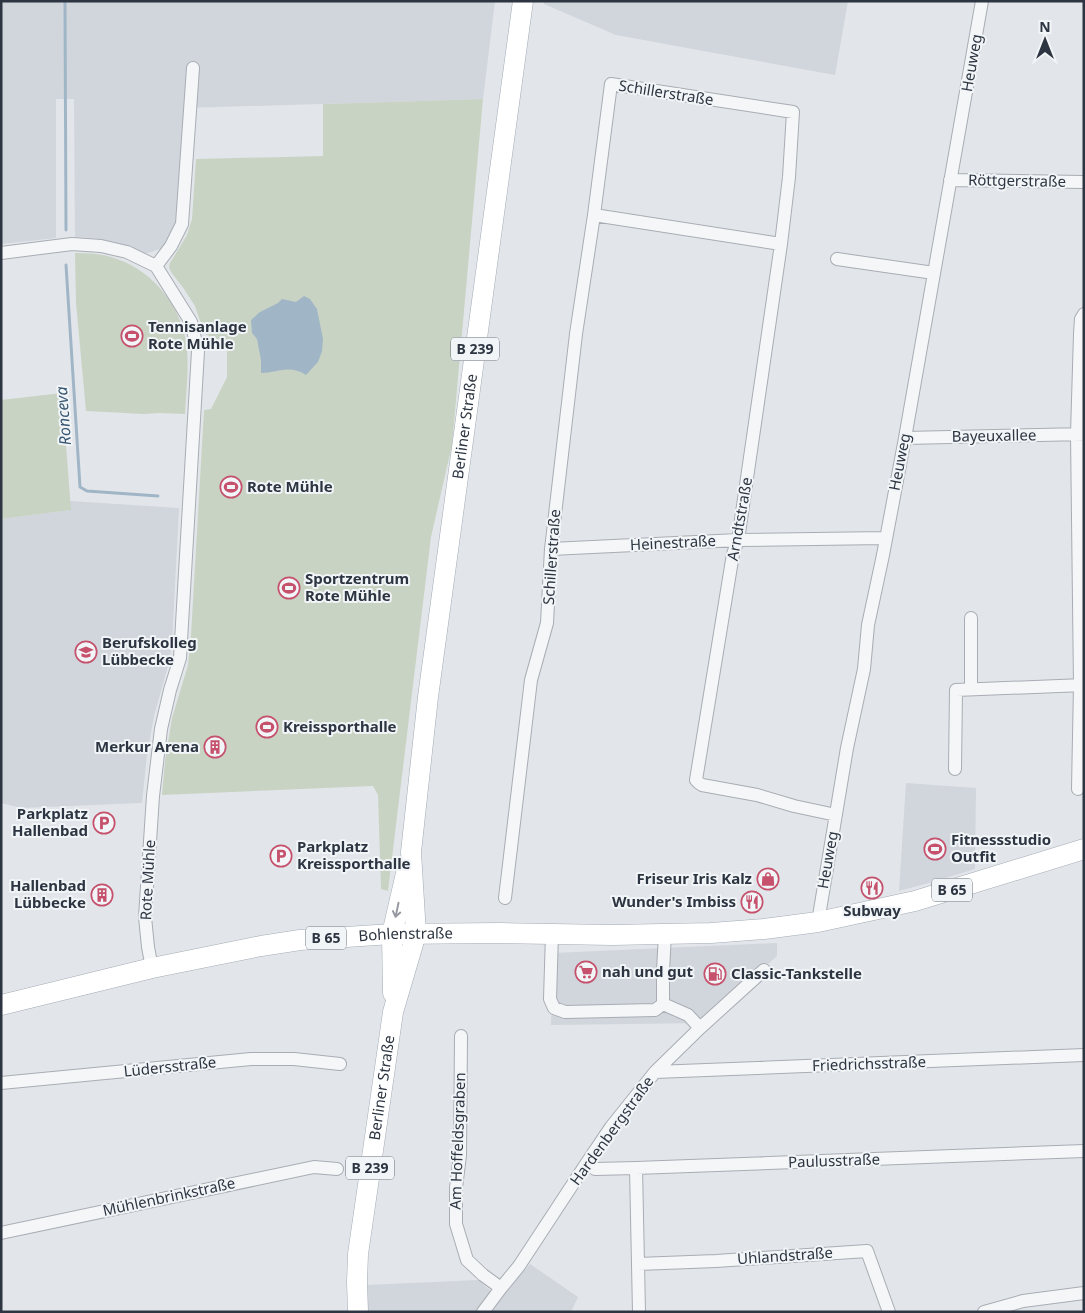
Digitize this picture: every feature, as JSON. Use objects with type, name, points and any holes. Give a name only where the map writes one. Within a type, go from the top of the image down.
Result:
[{"type":"main road","name":"Berliner Straße","points":[[393,1012],[392,934],[411,852],[428,697],[522,1]]},
{"type":"main road","name":"B 65","points":[[818,922],[915,901],[1084,849]]},
{"type":"main road","name":"Berliner Straße","points":[[358,1312],[358,1254],[393,1012],[416,934],[411,852]]},
{"type":"main road","name":"Bohlenstraße","points":[[1,1005],[152,968],[300,940],[392,934],[710,933],[756,930],[818,922]]},
{"type":"street","name":"Heuweg","points":[[818,922],[848,748],[864,669],[868,625],[905,438],[982,1]]},
{"type":"street","points":[[1,253],[72,244],[101,246],[127,252],[156,266],[171,246],[182,224],[193,68]]},
{"type":"street","name":"Schillerstraße","points":[[505,898],[531,680],[547,623],[550,548],[576,334],[611,84],[793,112]]},
{"type":"street","name":"Arndtstraße","points":[[793,112],[781,244],[738,540],[734,554],[696,780],[702,785],[757,795],[794,806],[836,814]]},
{"type":"street","name":"Röttgerstraße","points":[[950,180],[1084,182]]},
{"type":"street","points":[[594,215],[781,244]]},
{"type":"street","points":[[837,259],[934,273]]},
{"type":"street","name":"Rote Mühle","points":[[152,968],[148,947],[145,900],[153,796],[161,729],[180,658],[198,351],[191,322],[156,266]]},
{"type":"street","points":[[1078,789],[1082,685],[1080,334],[1081,319],[1084,314]]},
{"type":"street","name":"Bayeuxallee","points":[[905,438],[1080,434]]},
{"type":"street","name":"Heinestraße","points":[[550,548],[738,540],[886,538]]},
{"type":"street","points":[[971,618],[971,689]]},
{"type":"street","points":[[955,769],[956,690],[1082,685]]},
{"type":"street","points":[[552,934],[550,999],[554,1008],[565,1012],[655,1010],[663,1004]]},
{"type":"street","points":[[663,1004],[665,934]]},
{"type":"street","name":"Hardenbergstraße","points":[[484,1312],[519,1266],[611,1127],[655,1072],[764,970]]},
{"type":"street","points":[[663,1004],[688,1015],[700,1028]]},
{"type":"street","name":"Am Hoffeldsgraben","points":[[461,1036],[460,1155],[456,1188],[456,1224],[467,1260],[501,1288]]},
{"type":"street","name":"Friedrichsstraße","points":[[655,1072],[1084,1055]]},
{"type":"street","name":"Lüdersstraße","points":[[1,1084],[251,1059],[294,1059],[340,1064]]},
{"type":"street","name":"Paulusstraße","points":[[586,1164],[595,1169],[636,1168],[1084,1151]]},
{"type":"street","name":"Mühlenbrinkstraße","points":[[1,1233],[314,1167],[337,1169]]},
{"type":"street","points":[[636,1168],[639,1312]]},
{"type":"street","name":"Uhlandstraße","points":[[638,1264],[716,1261],[867,1250],[888,1312]]},
{"type":"street","points":[[984,1312],[1024,1306],[1084,1293]]},
{"type":"shaded area","points":[[1,1],[495,1],[483,99],[185,108],[180,204],[176,222],[165,244],[160,249],[142,253],[113,242],[75,237],[74,99],[56,99],[56,238],[1,244]]},
{"type":"shaded area","points":[[544,1],[848,1],[835,75],[616,35],[544,4]]},
{"type":"shaded area","name":"Berufskolleg Lübbecke","points":[[70,501],[179,508],[172,643],[169,662],[154,716],[147,755],[142,803],[21,808],[1,803],[1,519],[70,510]]},
{"type":"shaded area","points":[[906,783],[976,788],[975,869],[899,891]]},
{"type":"shaded area","points":[[777,943],[777,956],[703,1023],[551,1025],[554,953]]},
{"type":"shaded area","points":[[530,1264],[578,1297],[571,1312],[368,1312],[366,1285],[478,1280],[500,1299]]},
{"type":"green space","points":[[483,99],[452,445],[431,537],[388,891],[381,889],[378,795],[373,786],[162,795],[172,718],[188,665],[204,410],[211,409],[227,377],[227,346],[204,333],[195,306],[169,267],[187,235],[192,219],[196,159],[323,156],[323,104]]},
{"type":"green space","name":"Tennisanlage Rote Mühle","points":[[75,253],[107,256],[131,265],[155,282],[165,294],[180,320],[185,334],[188,365],[185,414],[86,411],[76,303]]},
{"type":"green space","points":[[62,393],[71,510],[1,519],[1,400]]},
{"type":"water","points":[[304,296],[310,299],[317,309],[323,339],[322,351],[318,362],[306,375],[294,370],[261,373],[261,360],[257,339],[252,333],[251,320],[260,312],[282,299],[296,302]]},
{"type":"waterway","name":"Ronceva","points":[[65,1],[66,230]]},
{"type":"waterway","name":"Ronceva","points":[[66,265],[80,487],[87,491],[158,496]]},
{"type":"place","name":"Tennisanlage Rote Mühle","points":[[132,336]]},
{"type":"place","name":"Rote Mühle","points":[[231,487]]},
{"type":"place","name":"Sportzentrum Rote Mühle","points":[[289,588]]},
{"type":"place","name":"Berufskolleg Lübbecke","points":[[86,652]]},
{"type":"place","name":"Kreissporthalle","points":[[267,727]]},
{"type":"place","name":"Merkur Arena","points":[[215,747]]},
{"type":"place","name":"Parkplatz Hallenbad","points":[[104,823]]},
{"type":"place","name":"Fitnessstudio Outfit","points":[[935,849]]},
{"type":"place","name":"Parkplatz Kreissporthalle","points":[[281,856]]},
{"type":"place","name":"Friseur Iris Kalz","points":[[768,879]]},
{"type":"place","name":"Subway","points":[[872,888]]},
{"type":"place","name":"Hallenbad Lübbecke","points":[[102,895]]},
{"type":"place","name":"Wunder's Imbiss","points":[[752,902]]},
{"type":"place","name":"nah und gut","points":[[586,972]]},
{"type":"place","name":"Classic-Tankstelle","points":[[715,974]]}]
